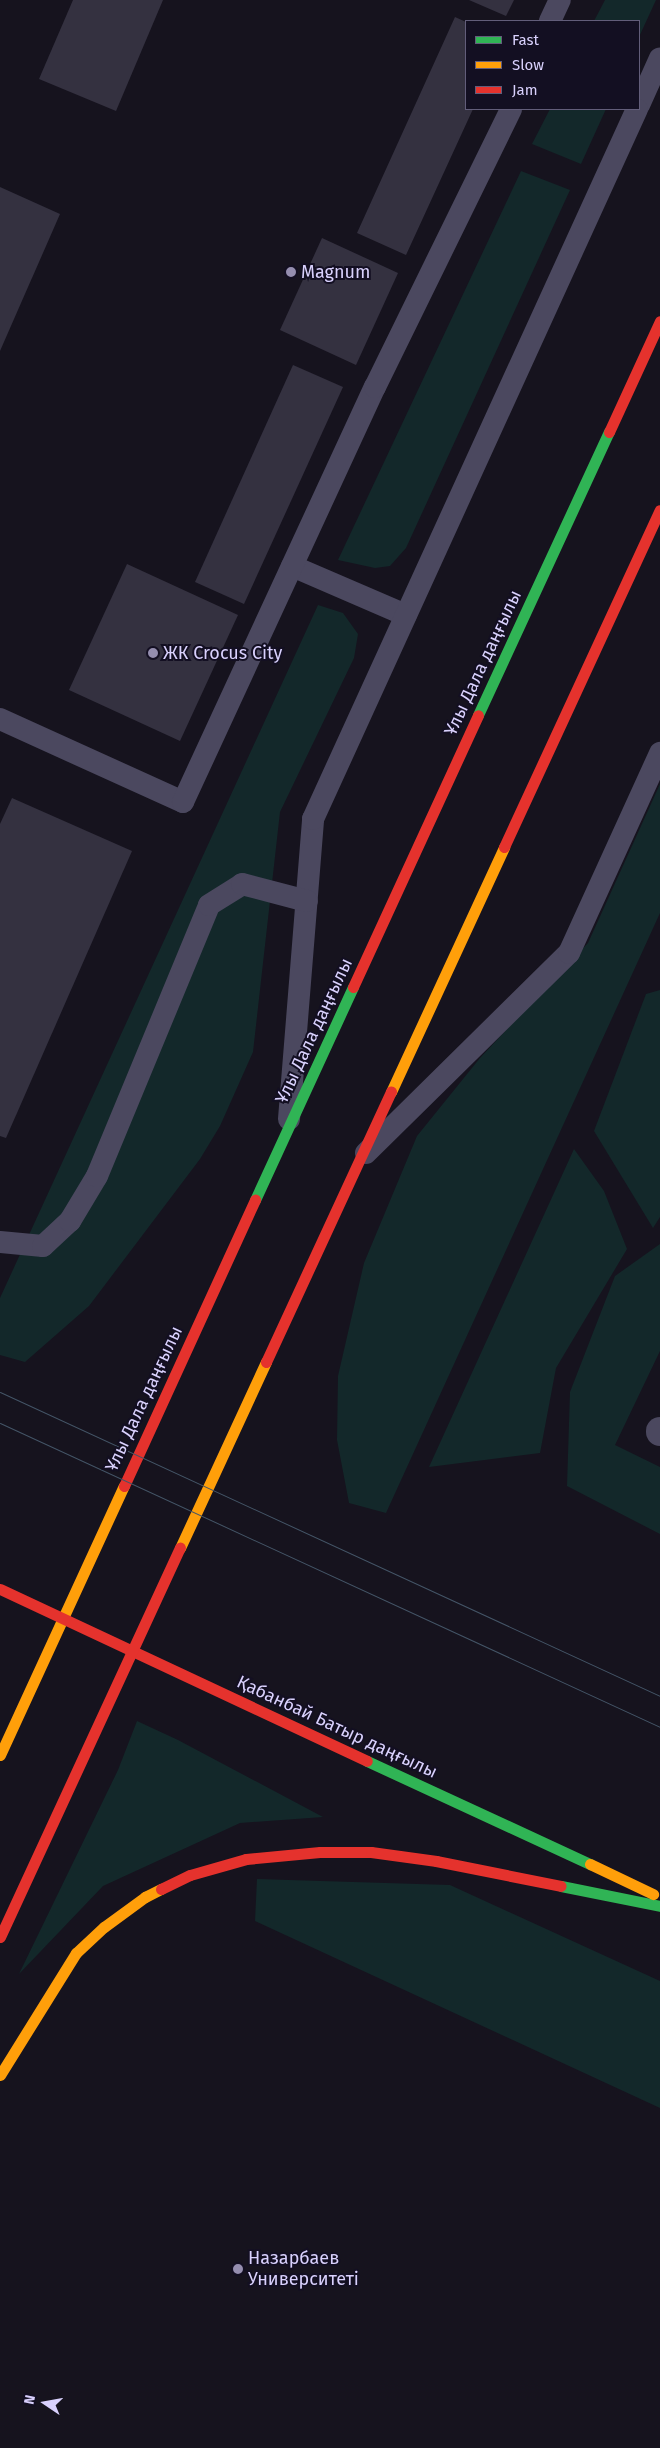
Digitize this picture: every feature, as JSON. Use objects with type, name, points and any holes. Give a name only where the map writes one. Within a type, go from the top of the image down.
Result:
[{"type":"main road","name":"Ұлы Дала даңғылы","points":[[0,1756],[660,321]]},
{"type":"main road","points":[[0,1937],[660,510]]},
{"type":"main road","name":"Қабанбай Батыр даңғылы","points":[[0,1589],[660,1897]]},
{"type":"main road","points":[[0,2075],[76,1953],[104,1926],[145,1897],[190,1875],[214,1867],[246,1859],[320,1852],[370,1852],[436,1861],[660,1906]]},
{"type":"lane","points":[[550,20],[560,0]]},
{"type":"lane","points":[[640,103],[660,58]]},
{"type":"lane","points":[[0,719],[183,802],[375,387],[511,110]]},
{"type":"lane","points":[[289,1127],[313,818],[637,110]]},
{"type":"lane","points":[[292,566],[406,615]]},
{"type":"lane","points":[[360,1159],[568,952],[660,754]]},
{"type":"lane","points":[[0,1242],[43,1246],[70,1221],[96,1176],[209,905],[242,884],[307,901]]},
{"type":"green space","points":[[605,0],[656,0],[640,35],[640,20],[595,20]]},
{"type":"green space","points":[[549,110],[606,110],[581,164],[532,144]]},
{"type":"green space","points":[[521,171],[570,190],[406,548],[390,566],[375,568],[338,560]]},
{"type":"green space","points":[[318,605],[343,613],[358,634],[354,658],[280,812],[253,1052],[220,1126],[200,1159],[89,1306],[25,1362],[0,1355],[0,1298]]},
{"type":"green space","points":[[660,784],[660,913],[386,1513],[349,1503],[337,1440],[338,1376],[364,1263],[417,1136],[480,1058],[588,943]]},
{"type":"green space","points":[[660,990],[660,1217],[653,1228],[594,1131],[646,994]]},
{"type":"green space","points":[[574,1149],[604,1191],[627,1249],[556,1368],[540,1453],[429,1467]]},
{"type":"green space","points":[[660,1244],[660,1351],[615,1445],[660,1467],[660,1534],[567,1486],[570,1392],[615,1276]]},
{"type":"green space","points":[[137,1721],[178,1740],[323,1817],[240,1823],[103,1886],[19,1974],[118,1770]]},
{"type":"green space","points":[[257,1879],[450,1885],[660,1981],[660,2108],[255,1921]]},
{"type":"building","points":[[73,0],[163,0],[116,111],[39,79]]},
{"type":"building","points":[[469,0],[514,0],[506,16]]},
{"type":"building","points":[[455,17],[465,22],[465,110],[473,110],[406,255],[357,233]]},
{"type":"building","points":[[0,187],[60,214],[0,351]]},
{"type":"building","points":[[322,238],[398,273],[356,365],[280,330]]},
{"type":"building","name":"ЖК Crocus City","points":[[293,365],[343,387],[244,604],[195,582]]},
{"type":"building","name":"ЖК Crocus City","points":[[127,564],[238,615],[180,741],[69,690]]},
{"type":"building","points":[[12,798],[132,851],[6,1138],[0,1136],[0,824]]},
{"type":"tram line","points":[[0,1392],[660,1696]]},
{"type":"tram line","points":[[0,1423],[660,1727]]},
{"type":"traffic: fast","points":[[478,715],[609,432]]},
{"type":"traffic: fast","points":[[255,1200],[353,987]]},
{"type":"traffic: fast","points":[[367,1761],[590,1864]]},
{"type":"traffic: fast","points":[[561,1886],[660,1906]]},
{"type":"traffic: slow","points":[[391,1092],[504,847]]},
{"type":"traffic: slow","points":[[180,1548],[266,1362]]},
{"type":"traffic: slow","points":[[0,1755],[124,1486]]},
{"type":"traffic: slow","points":[[590,1864],[653,1894]]},
{"type":"traffic: slow","points":[[0,2075],[76,1953],[104,1927],[145,1897],[161,1889]]},
{"type":"traffic: jam","points":[[609,432],[660,321]]},
{"type":"traffic: jam","points":[[504,847],[660,510]]},
{"type":"traffic: jam","points":[[353,987],[478,715]]},
{"type":"traffic: jam","points":[[266,1362],[391,1092]]},
{"type":"traffic: jam","points":[[124,1486],[255,1200]]},
{"type":"traffic: jam","points":[[0,1937],[180,1548]]},
{"type":"traffic: jam","points":[[0,1589],[367,1761]]},
{"type":"traffic: jam","points":[[161,1889],[190,1875],[246,1859],[320,1852],[371,1852],[436,1861],[561,1886]]},
{"type":"place","name":"Magnum","points":[[291,272]]},
{"type":"place","name":"ЖК Crocus City","points":[[153,653]]},
{"type":"place","name":"Назарбаев Университеті","points":[[238,2269]]}]
